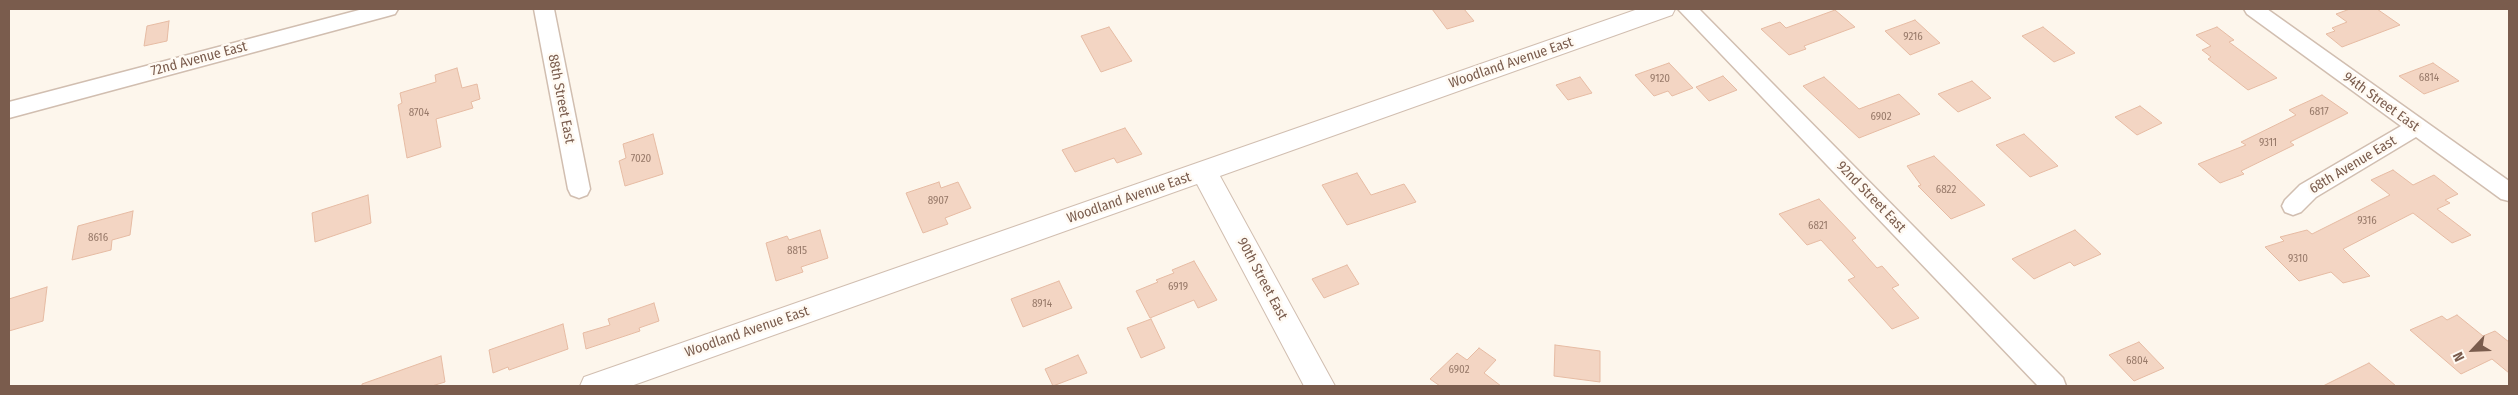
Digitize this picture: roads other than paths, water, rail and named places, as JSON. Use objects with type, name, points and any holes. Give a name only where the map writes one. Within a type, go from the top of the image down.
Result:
[{"type":"street","name":"72nd Avenue East","points":[[9,110],[388,9]]},
{"type":"street","name":"88th Street East","points":[[544,9],[579,189]]},
{"type":"street","name":"Woodland Avenue East","points":[[604,385],[1663,9]]},
{"type":"street","name":"92nd Street East","points":[[1688,9],[2054,386]]},
{"type":"street","name":"94th Street East","points":[[2254,9],[2509,193]]},
{"type":"street","name":"68th Avenue East","points":[[2293,206],[2308,191],[2416,127]]},
{"type":"street","name":"90th Street East","points":[[1204,171],[1320,386]]}]
